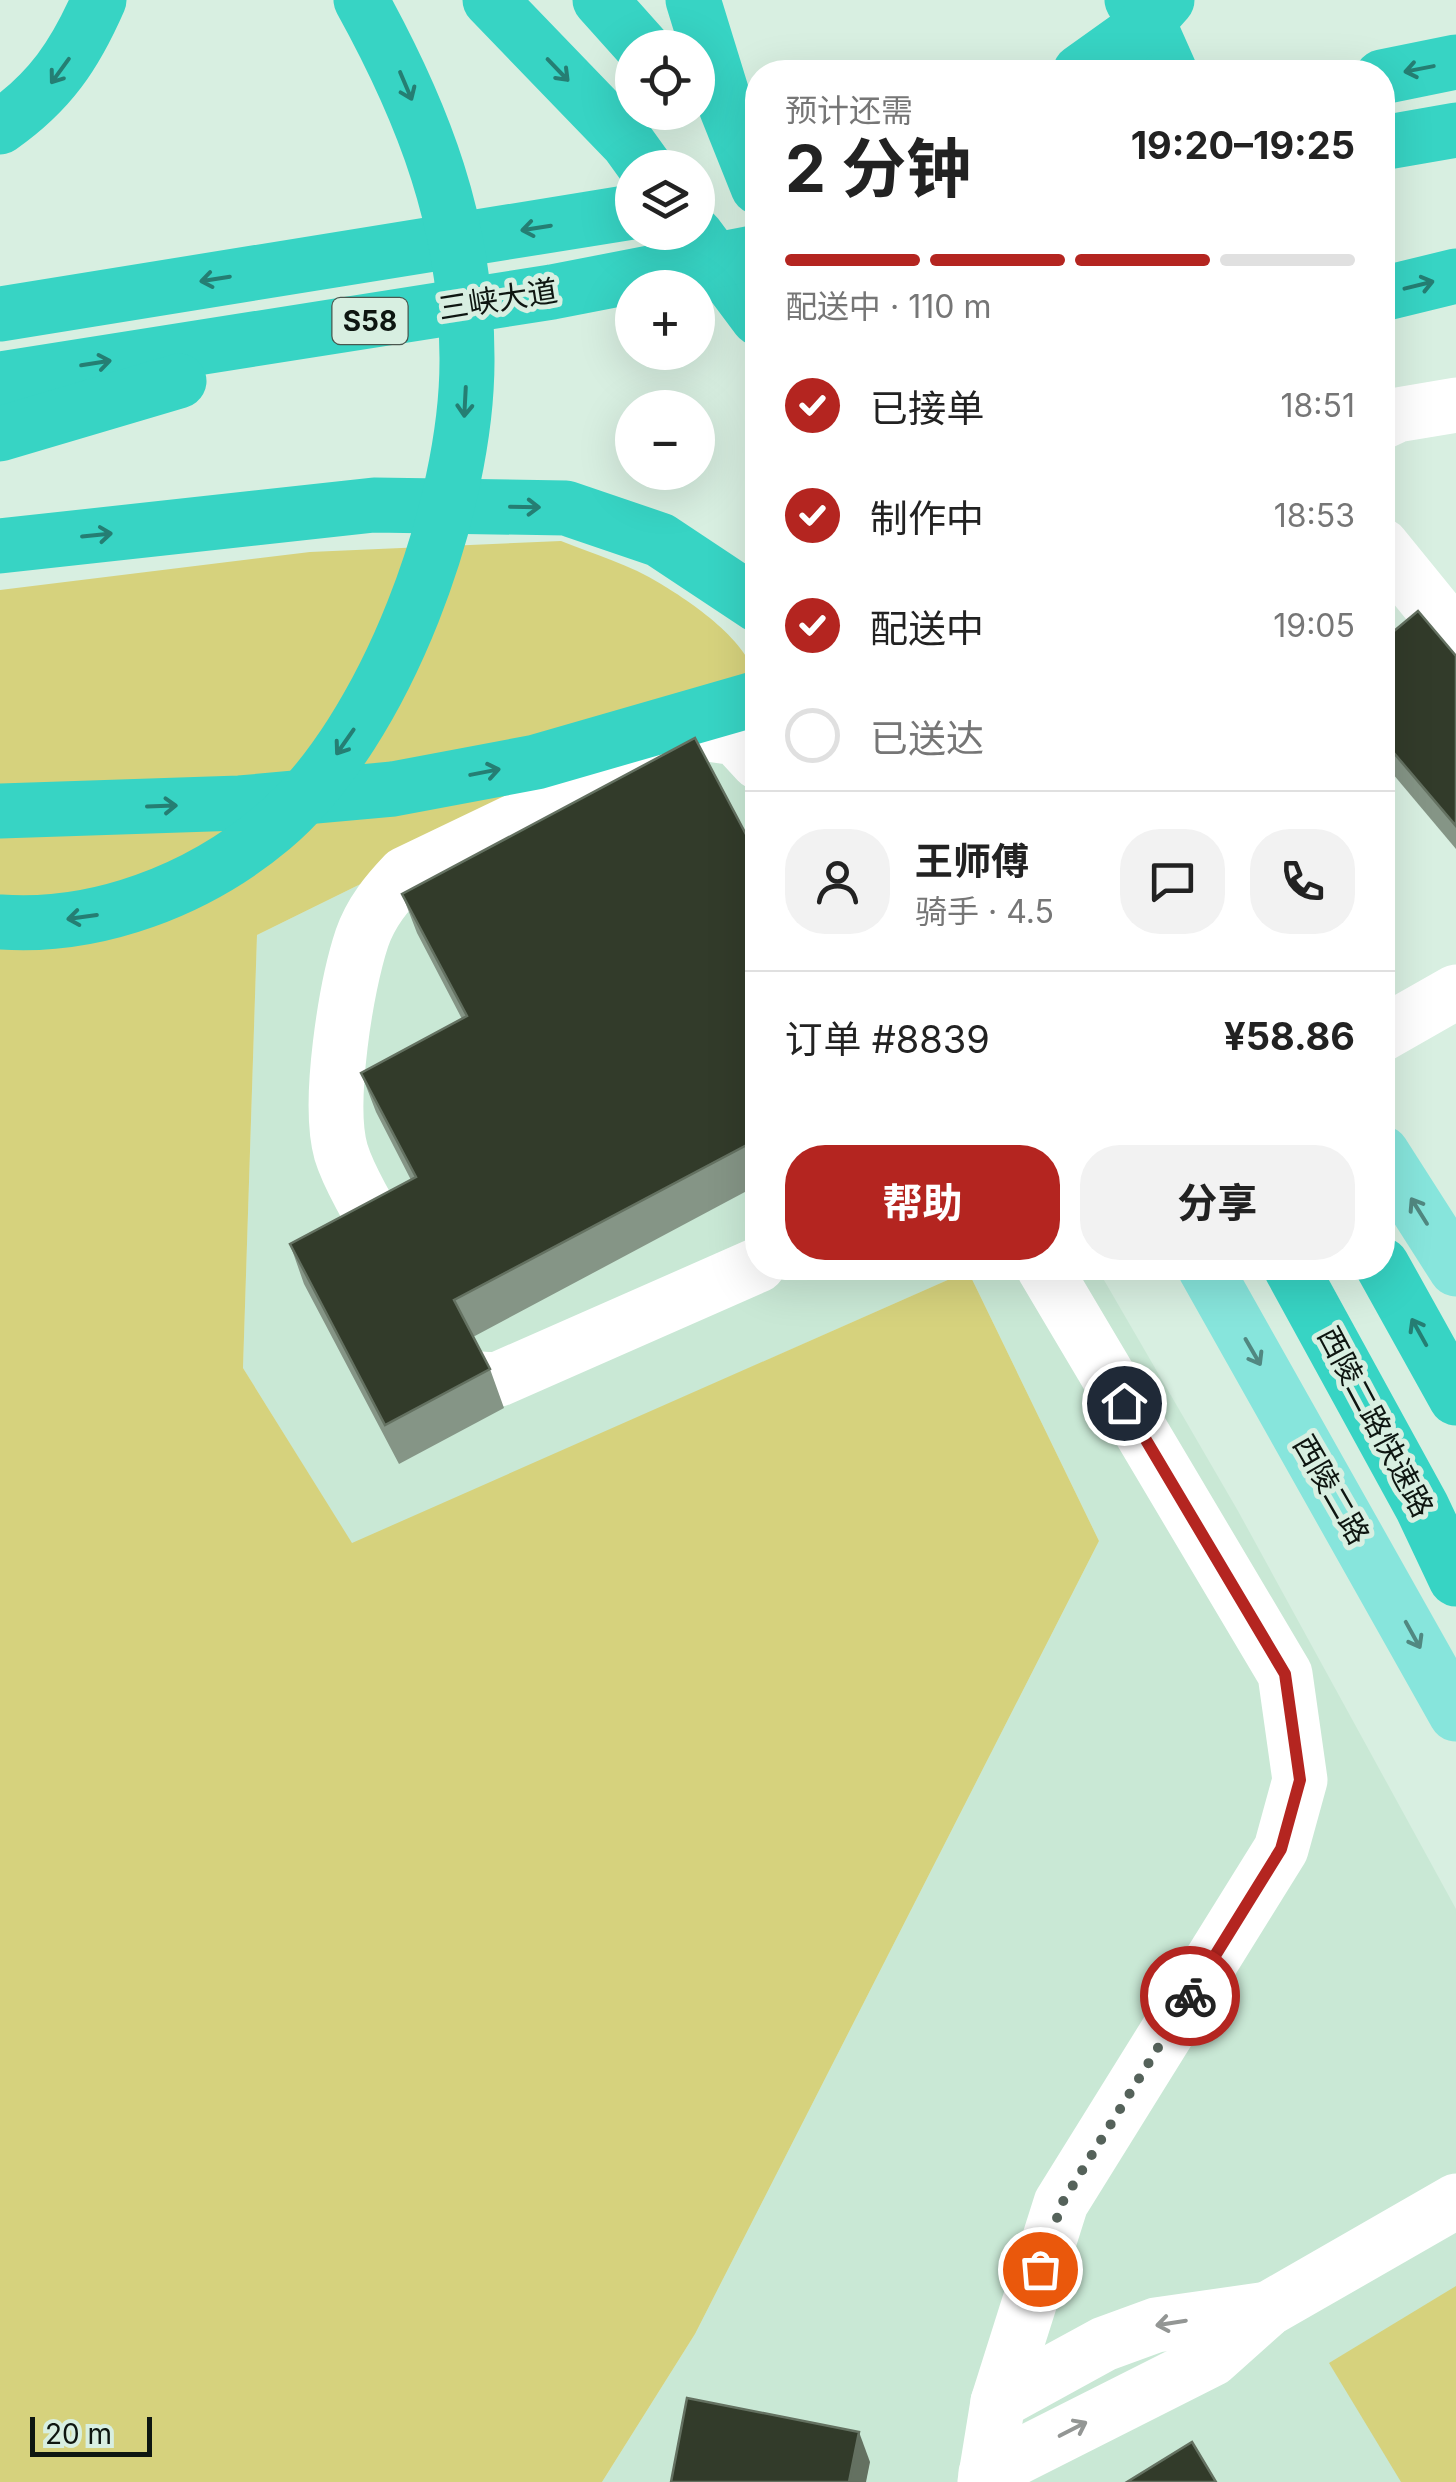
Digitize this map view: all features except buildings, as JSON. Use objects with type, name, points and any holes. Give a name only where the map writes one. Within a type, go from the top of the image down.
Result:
[{"type":"highway","points":[[0,127],[55,80],[84,35],[99,0]]},
{"type":"highway","points":[[0,922],[28,924],[97,916],[160,896],[222,864],[274,827],[327,768],[358,724],[393,658],[425,581],[452,492],[464,422],[468,358],[464,294],[454,230],[436,166],[405,81],[360,0]]},
{"type":"highway","points":[[490,0],[633,150]]},
{"type":"highway","points":[[600,0],[627,30]]},
{"type":"highway","points":[[693,0],[726,107],[736,213],[745,256]]},
{"type":"highway","points":[[718,0],[749,60]]},
{"type":"highway","points":[[1132,0],[1165,60]]},
{"type":"highway","points":[[1097,60],[1143,27],[1167,0]]},
{"type":"highway","points":[[1395,74],[1456,62]]},
{"type":"highway","points":[[704,130],[736,213]]},
{"type":"highway","points":[[1395,141],[1456,130]]},
{"type":"highway","name":"三峡大道","points":[[0,378],[552,292],[736,213]]},
{"type":"highway","name":"S58","points":[[0,314],[615,215]]},
{"type":"highway","points":[[1395,291],[1456,276]]},
{"type":"highway","points":[[0,434],[162,386],[552,292]]},
{"type":"highway","points":[[0,546],[374,504],[566,508],[660,540],[745,596]]},
{"type":"highway","points":[[0,811],[240,803],[393,789],[536,762],[745,702]]},
{"type":"highway","name":"西陵二路快速路","points":[[1298,1280],[1422,1507],[1456,1579]]},
{"type":"highway","points":[[1390,1280],[1456,1398]]},
{"type":"main road","points":[[1395,1173],[1456,1269]]},
{"type":"main road","name":"西陵二路","points":[[1212,1280],[1456,1714]]},
{"type":"lane","points":[[1395,416],[1456,405]]},
{"type":"lane","points":[[1395,562],[1456,638]]},
{"type":"lane","points":[[745,748],[736,738],[708,734],[687,739],[405,874],[383,896],[362,936],[344,1016],[337,1091],[341,1151],[460,1371],[474,1381],[499,1379],[745,1271]]},
{"type":"lane","points":[[1395,1027],[1456,992]]},
{"type":"lane","points":[[985,2478],[998,2402],[1062,2203],[1281,1849],[1300,1780],[1285,1674],[1051,1280]]},
{"type":"lane","points":[[985,2478],[1212,2359],[1268,2309],[1456,2201]]},
{"type":"lane","points":[[998,2402],[1104,2344],[1156,2325],[1268,2309]]},
{"type":"shaded area","points":[[561,541],[625,565],[675,593],[722,628],[745,655],[745,695],[257,935],[243,1368],[352,1543],[948,1280],[972,1280],[1099,1541],[695,2334],[602,2482],[0,2482],[0,590],[310,552]]},
{"type":"shaded area","points":[[745,695],[745,1280],[948,1280],[352,1544],[243,1368],[257,935]]},
{"type":"shaded area","points":[[972,1280],[1104,1280],[1238,1511],[1456,1909],[1456,2482],[602,2482],[695,2334],[1099,1541]]},
{"type":"shaded area","points":[[1456,2286],[1456,2482],[1401,2482],[1329,2363]]},
{"type":"way so far","points":[[1040,2269],[1062,2203],[1190,1996]]},
{"type":"route","points":[[1124,1403],[1285,1674],[1300,1780],[1281,1849],[1190,1996]]}]
